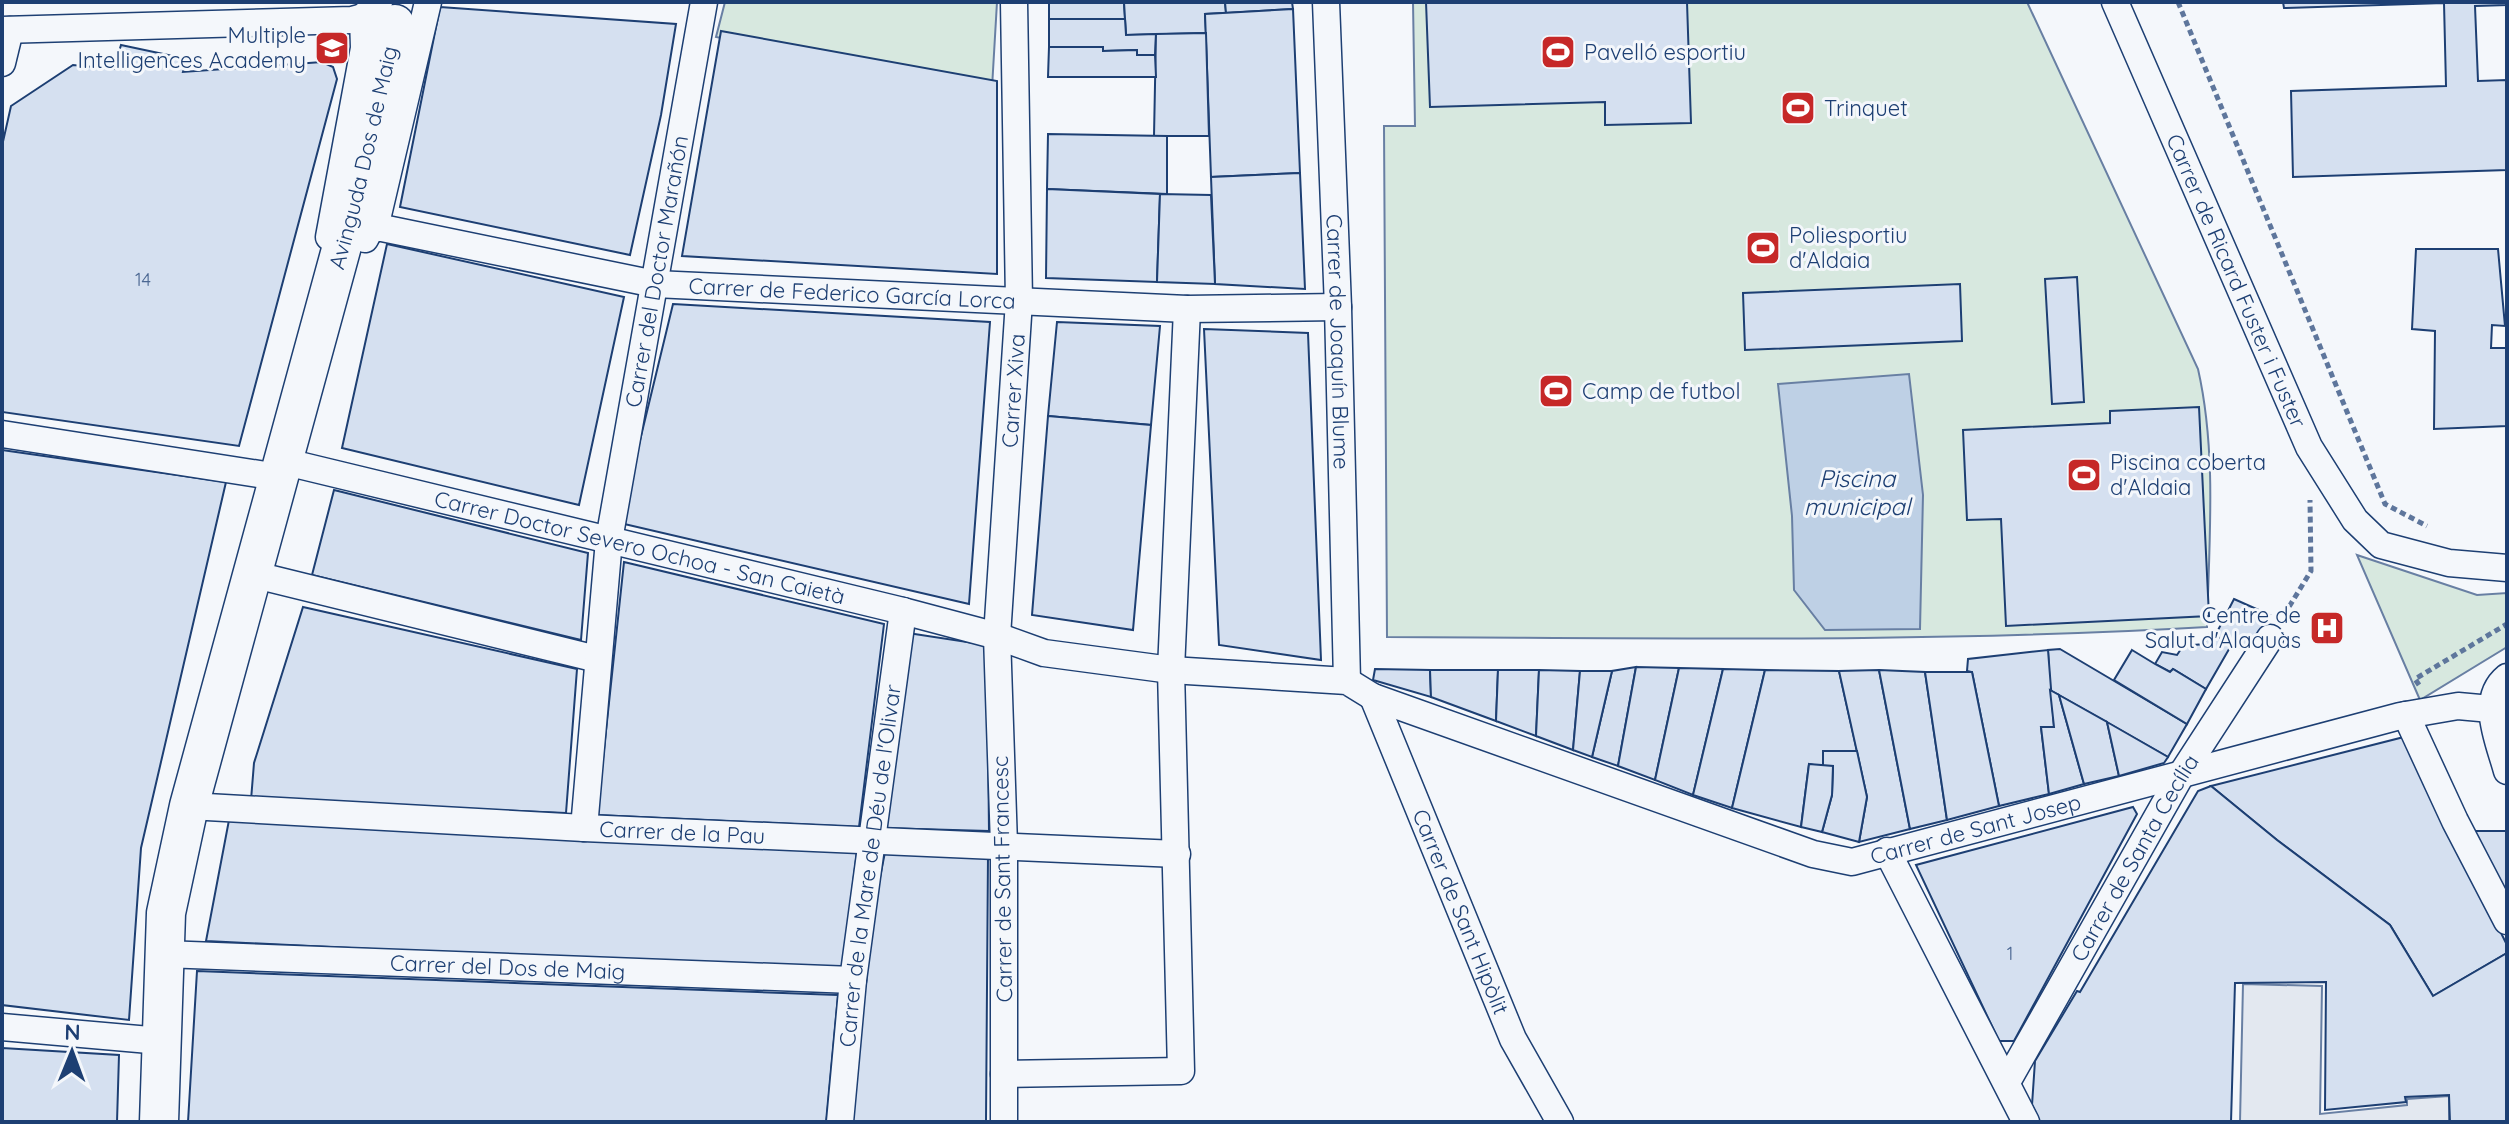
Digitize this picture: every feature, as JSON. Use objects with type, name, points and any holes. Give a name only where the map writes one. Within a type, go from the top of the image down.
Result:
[{"type":"street","name":"Avinguda Dos de Maig","points":[[330,292],[378,215],[428,2]]},
{"type":"street","name":"Carrer del Doctor Marañón","points":[[584,828],[609,540],[704,2]]},
{"type":"street","name":"Carrer Xiva","points":[[997,636],[1019,301],[1014,2]]},
{"type":"street","name":"Carrer de Joaquín Blume","points":[[1326,2],[1338,307],[1347,681]]},
{"type":"street","name":"Carrer de Ricard Fuster i Fuster","points":[[2115,2],[2309,447],[2355,520],[2381,545],[2449,563],[2507,568]]},
{"type":"street","name":"Avinguda Dos de Maig","points":[[159,1122],[166,913],[189,806],[354,202],[379,14]]},
{"type":"street","points":[[2,63],[6,30],[313,22],[379,14]]},
{"type":"street","name":"Carrer de Federico García Lorca","points":[[372,228],[655,284],[1187,309],[1338,307]]},
{"type":"street","points":[[1004,1074],[1181,1071],[1171,670],[1187,309]]},
{"type":"street","name":"Carrer Doctor Severo Ochoa - San Caietà","points":[[2,434],[280,469],[609,540],[903,611],[997,636],[1044,653],[1171,670],[1347,681]]},
{"type":"street","points":[[252,574],[597,659]]},
{"type":"street","name":"Carrer de la Mare de Déu de l'Olivar","points":[[840,1122],[853,980],[903,611]]},
{"type":"street","name":"Carrer de Sant Francesc","points":[[997,636],[1004,845],[1004,1122]]},
{"type":"street","name":"Carrer de Santa Cecília","points":[[2007,1082],[2181,775],[2270,638]]},
{"type":"street","points":[[2507,677],[2497,686],[2491,709],[2507,771]]},
{"type":"street","name":"Carrer de Sant Josep","points":[[1347,681],[1373,697],[1813,854],[1852,862],[2419,712],[2458,706],[2491,709]]},
{"type":"street","name":"Carrer de Sant Hipòlit","points":[[1373,697],[1513,1039],[1560,1122]]},
{"type":"street","points":[[2419,712],[2455,821],[2507,921]]},
{"type":"street","name":"Carrer de la Pau","points":[[189,806],[584,828],[1177,854]]},
{"type":"street","points":[[1887,851],[2026,1122]]},
{"type":"street","name":"Carrer del Dos de Maig","points":[[164,954],[853,980]]},
{"type":"street","points":[[2,1027],[161,1041]]},
{"type":"path","points":[[2178,2],[2385,504],[2439,532]]},
{"type":"path","points":[[2270,638],[2311,571],[2309,447]]},
{"type":"path","points":[[2419,712],[2415,679],[2507,624]]},
{"type":"shaded area","points":[[725,2],[997,2],[992,88],[716,37]]},
{"type":"shaded area","name":"Poliesportiu d'Aldaia","points":[[1413,2],[2027,2],[2198,369],[2210,465],[2207,627],[1900,637],[1387,637],[1384,126],[1415,126]]},
{"type":"shaded area","points":[[2357,555],[2477,595],[2507,593],[2507,647],[2420,700]]},
{"type":"shaded area","points":[[2243,984],[2322,986],[2320,1114],[2407,1105],[2407,1099],[2449,1096],[2449,1122],[2240,1122]]},
{"type":"water","name":"Piscina municipal","points":[[1909,374],[1923,495],[1920,629],[1825,630],[1794,590],[1792,516],[1778,384]]},
{"type":"building","points":[[1049,2],[1124,2],[1125,19],[1049,19]]},
{"type":"building","points":[[1124,2],[1225,2],[1226,13],[1205,14],[1206,33],[1126,35]]},
{"type":"building","points":[[1225,2],[1292,2],[1293,9],[1226,13]]},
{"type":"building","name":"Pavelló esportiu","points":[[1426,2],[1687,2],[1691,123],[1605,125],[1605,102],[1430,107]]},
{"type":"building","points":[[2283,2],[2507,2],[2507,5],[2475,6],[2478,81],[2507,80],[2507,170],[2293,177],[2291,91],[2446,86],[2444,3],[2284,8]]},
{"type":"building","points":[[440,7],[676,24],[661,115],[630,255],[400,207]]},
{"type":"building","points":[[1293,9],[1300,173],[1211,177],[1205,14]]},
{"type":"building","points":[[1049,19],[1125,19],[1126,35],[1156,34],[1155,55],[1137,55],[1137,50],[1103,51],[1103,47],[1049,47]]},
{"type":"building","points":[[721,31],[997,81],[997,274],[682,256]]},
{"type":"building","points":[[1206,33],[1209,136],[1154,136],[1156,34]]},
{"type":"building","points":[[121,45],[187,59],[183,72],[322,62],[333,67],[337,79],[239,446],[2,412],[2,146],[11,106],[73,65],[114,69]]},
{"type":"building","points":[[1049,47],[1103,47],[1103,51],[1137,50],[1137,55],[1155,55],[1156,77],[1048,77]]},
{"type":"building","points":[[1048,134],[1167,136],[1167,194],[1047,189]]},
{"type":"building","points":[[1300,173],[1305,289],[1215,284],[1211,177]]},
{"type":"building","points":[[1047,189],[1160,194],[1157,282],[1046,278]]},
{"type":"building","points":[[1160,194],[1211,195],[1215,284],[1157,282]]},
{"type":"building","points":[[387,244],[624,297],[579,505],[342,448]]},
{"type":"building","points":[[2416,249],[2498,249],[2505,326],[2492,325],[2491,348],[2507,348],[2507,426],[2434,429],[2435,331],[2412,329]]},
{"type":"building","points":[[2077,277],[2084,402],[2052,404],[2045,279]]},
{"type":"building","points":[[1960,284],[1962,341],[1745,350],[1743,293]]},
{"type":"building","points":[[673,304],[990,322],[969,604],[620,523]]},
{"type":"building","points":[[1057,322],[1160,326],[1151,425],[1048,416]]},
{"type":"building","points":[[1204,329],[1308,333],[1321,660],[1219,645]]},
{"type":"building","name":"Piscina coberta d'Aldaia","points":[[2199,407],[2209,616],[2006,626],[2001,519],[1967,520],[1963,430],[2110,423],[2110,411]]},
{"type":"building","points":[[1048,416],[1151,425],[1133,630],[1032,615]]},
{"type":"building","points":[[2,450],[226,482],[141,848],[129,1020],[2,1005]]},
{"type":"building","points":[[334,490],[588,553],[581,640],[312,575]]},
{"type":"building","points":[[624,562],[884,624],[859,827],[597,815]]},
{"type":"building","points":[[2234,599],[2270,615],[2253,654],[2215,636]]},
{"type":"building","points":[[303,607],[577,669],[566,813],[251,800],[254,763]]},
{"type":"building","points":[[908,633],[987,645],[989,831],[881,828]]},
{"type":"building","points":[[2210,633],[2232,644],[2206,689],[2173,669],[2170,672],[2155,664],[2162,652],[2177,655],[2183,646],[2204,644]]},
{"type":"building","points":[[2060,649],[2187,724],[2168,757],[2050,690],[2048,650]]},
{"type":"building","points":[[2048,650],[2054,727],[2041,727],[2049,794],[1999,806],[1972,672],[1967,671],[1968,659]]},
{"type":"building","points":[[2132,650],[2206,689],[2187,724],[2114,680]]},
{"type":"building","points":[[1636,667],[1618,766],[1592,757],[1612,671]]},
{"type":"building","points":[[1636,667],[1679,668],[1655,780],[1618,766]]},
{"type":"building","points":[[1679,668],[1723,669],[1693,795],[1655,780]]},
{"type":"building","points":[[1375,669],[1430,670],[1431,697],[1373,680]]},
{"type":"building","points":[[1723,669],[1765,670],[1732,808],[1693,795]]},
{"type":"building","points":[[1430,670],[1498,670],[1496,721],[1431,697]]},
{"type":"building","points":[[1498,670],[1539,670],[1536,736],[1496,721]]},
{"type":"building","points":[[1539,670],[1580,671],[1573,750],[1536,736]]},
{"type":"building","points":[[1765,670],[1839,671],[1857,751],[1823,751],[1823,767],[1809,764],[1801,827],[1732,808]]},
{"type":"building","points":[[1879,670],[1910,829],[1859,842],[1867,797],[1839,671]]},
{"type":"building","points":[[1879,670],[1925,672],[1947,820],[1910,829]]},
{"type":"building","points":[[1580,671],[1612,671],[1592,757],[1573,750]]},
{"type":"building","points":[[1925,672],[1972,672],[1999,806],[1947,820]]},
{"type":"building","points":[[2050,690],[2059,695],[2084,784],[2049,794],[2041,727],[2054,727]]},
{"type":"building","points":[[2059,695],[2107,722],[2119,776],[2084,784]]},
{"type":"building","points":[[2107,722],[2168,757],[2164,763],[2119,776]]},
{"type":"building","points":[[2404,737],[2507,945],[2507,953],[2433,996],[2390,925],[2211,786]]},
{"type":"building","points":[[1823,751],[1857,751],[1867,797],[1859,842],[1822,832],[1832,795],[1833,766],[1823,767]]},
{"type":"building","points":[[1809,764],[1833,766],[1832,795],[1822,832],[1801,827]]},
{"type":"building","points":[[2211,786],[2390,925],[2433,996],[2507,953],[2507,1122],[2450,1122],[2449,1095],[2405,1097],[2406,1102],[2325,1110],[2326,982],[2235,983],[2231,1122],[2040,1122],[2032,1105],[2035,1061],[2077,991],[2080,992],[2198,791]]},
{"type":"building","points":[[2133,807],[2137,814],[2014,1041],[1999,1041],[1916,865]]},
{"type":"building","points":[[229,820],[857,851],[842,972],[206,941]]},
{"type":"building","points":[[2474,831],[2507,831],[2507,897]]},
{"type":"building","points":[[885,852],[988,855],[986,1122],[850,1122],[874,908]]},
{"type":"building","points":[[197,971],[838,995],[826,1122],[188,1122]]},
{"type":"building","points":[[2,1048],[119,1055],[117,1122],[2,1122]]},
{"type":"place","name":"Multiple Intelligences Academy","points":[[332,48]]},
{"type":"place","name":"Pavelló esportiu","points":[[1558,52]]},
{"type":"place","name":"Trinquet","points":[[1798,108]]},
{"type":"place","name":"Poliesportiu d'Aldaia","points":[[1763,248]]},
{"type":"place","name":"Camp de futbol","points":[[1556,391]]},
{"type":"place","name":"Piscina coberta d'Aldaia","points":[[2084,475]]},
{"type":"place","name":"Centre de Salut d'Alaquàs","points":[[2327,628]]}]
